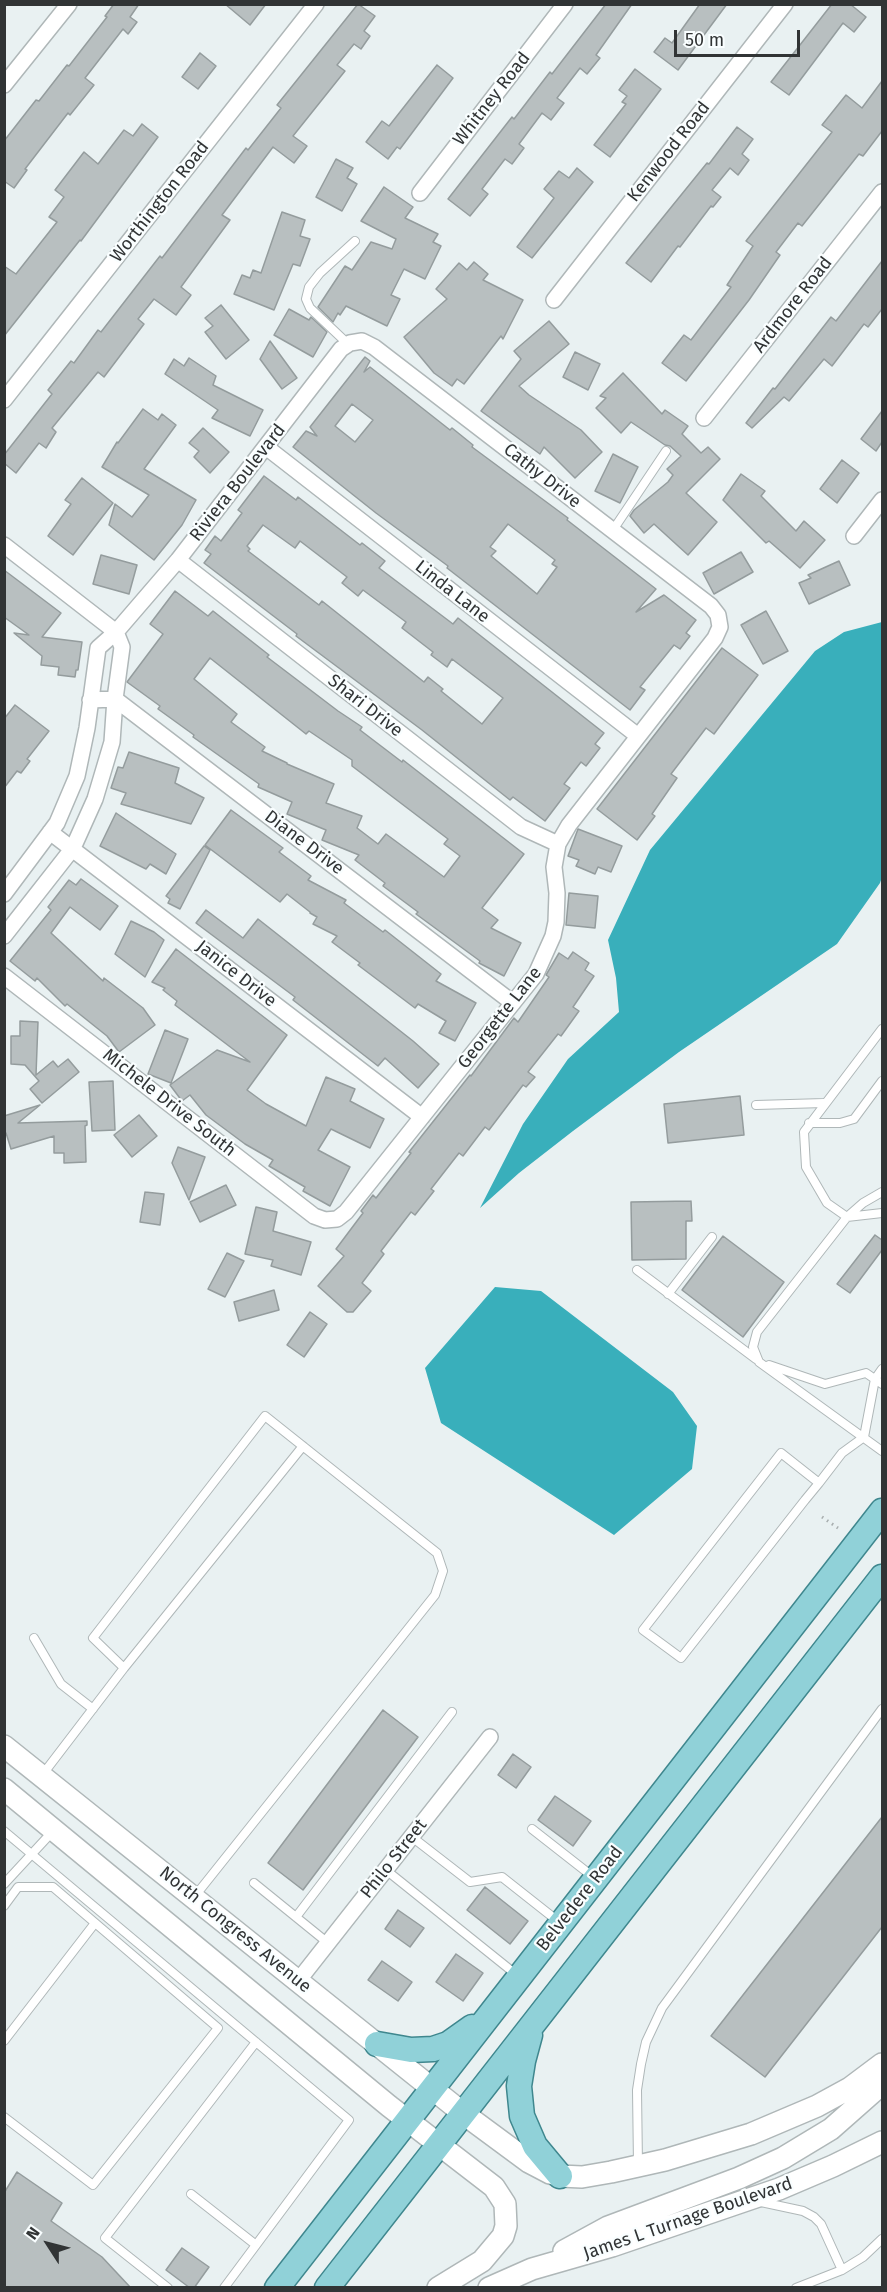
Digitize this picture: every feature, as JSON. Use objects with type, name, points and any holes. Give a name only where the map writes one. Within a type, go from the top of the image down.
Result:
[{"type":"main road","name":"Belvedere Road","points":[[277,2288],[882,1511]]},
{"type":"main road","points":[[327,2288],[882,1577]]},
{"type":"main road","points":[[377,2044],[418,2050],[441,2047],[457,2039],[495,2009]]},
{"type":"main road","points":[[532,2026],[521,2072],[520,2108],[535,2146],[560,2176]]},
{"type":"street","points":[[4,85],[69,4]]},
{"type":"street","name":"Worthington Road","points":[[4,400],[316,4]]},
{"type":"street","name":"Whitney Road","points":[[420,194],[565,4]]},
{"type":"street","name":"Kenwood Road","points":[[554,300],[785,4]]},
{"type":"street","name":"Ardmore Road","points":[[704,418],[882,192]]},
{"type":"street","name":"Riviera Boulevard","points":[[4,894],[57,823],[77,776],[98,648],[116,632],[178,560],[341,350],[355,342]]},
{"type":"street","name":"Cathy Drive","points":[[355,342],[374,347],[711,606],[718,615]]},
{"type":"street","name":"Linda Lane","points":[[266,447],[638,736]]},
{"type":"street","points":[[854,536],[882,500]]},
{"type":"street","points":[[4,545],[116,632],[122,647],[112,742],[95,799],[73,848],[4,936]]},
{"type":"street","name":"Shari Drive","points":[[178,560],[521,827],[558,844]]},
{"type":"street","name":"Georgette Lane","points":[[337,1219],[346,1212],[536,974],[553,936],[558,908],[554,867],[558,844],[569,825],[715,638],[720,627],[718,615]]},
{"type":"street","points":[[90,700],[115,699]]},
{"type":"street","name":"Diane Drive","points":[[115,699],[513,1003]]},
{"type":"street","name":"Janice Drive","points":[[50,832],[422,1117]]},
{"type":"street","name":"Michele Drive South","points":[[4,976],[314,1216],[325,1220],[337,1219]]},
{"type":"street","name":"Philo Street","points":[[298,1981],[490,1737]]},
{"type":"street","name":"North Congress Avenue","points":[[4,1746],[464,2114],[529,2162],[542,2170],[560,2176]]},
{"type":"street","points":[[4,1789],[55,1829],[164,1922],[494,2187],[505,2204],[506,2226],[497,2245],[482,2261],[438,2288]]},
{"type":"street","points":[[560,2176],[582,2177],[638,2167],[712,2147],[777,2125],[850,2088],[882,2064]]},
{"type":"street","points":[[532,2269],[608,2227],[739,2178],[783,2158],[831,2129],[882,2084]]},
{"type":"street","name":"James L Turnage Boulevard","points":[[489,2288],[532,2269],[612,2246],[751,2199],[813,2175],[882,2142]]},
{"type":"lane","points":[[355,242],[320,273],[309,287],[306,299],[310,308],[355,342]]},
{"type":"lane","points":[[613,531],[666,452]]},
{"type":"lane","points":[[882,1029],[804,1132],[806,1167],[827,1203],[847,1217],[882,1213]]},
{"type":"lane","points":[[809,1123],[840,1123],[854,1119],[882,1081]]},
{"type":"lane","points":[[756,1105],[824,1104]]},
{"type":"lane","points":[[882,1192],[863,1203],[847,1217],[757,1332],[753,1347],[759,1362],[825,1384],[866,1373],[882,1384]]},
{"type":"lane","points":[[668,1294],[712,1237]]},
{"type":"lane","points":[[637,1270],[882,1451]]},
{"type":"lane","points":[[819,1483],[782,1453],[643,1630],[681,1658],[819,1483],[842,1453],[864,1437],[875,1379],[882,1369]]},
{"type":"lane","points":[[124,1668],[93,1638],[265,1416],[438,1553],[443,1571],[435,1595],[195,1897]]},
{"type":"lane","points":[[42,1776],[124,1668],[303,1446]]},
{"type":"lane","points":[[33,1638],[61,1684],[93,1709]]},
{"type":"lane","points":[[638,2167],[637,2090],[646,2042],[662,2008],[882,1709]]},
{"type":"lane","points":[[296,1917],[452,1712]]},
{"type":"lane","points":[[4,1884],[55,1829]]},
{"type":"lane","points":[[532,1829],[596,1879]]},
{"type":"lane","points":[[4,1831],[349,2120],[224,2288]]},
{"type":"lane","points":[[412,1837],[470,1882],[502,1877],[561,1924]]},
{"type":"lane","points":[[386,1870],[520,1978]]},
{"type":"lane","points":[[254,1883],[328,1943]]},
{"type":"lane","points":[[4,1906],[18,1887],[53,1887],[218,2028],[93,2185],[4,2117]]},
{"type":"lane","points":[[4,2042],[95,1923]]},
{"type":"lane","points":[[168,2288],[105,2238],[256,2042]]},
{"type":"lane","points":[[191,2194],[256,2246]]},
{"type":"lane","points":[[751,2199],[803,2211],[814,2217],[821,2224],[842,2270]]},
{"type":"lane","points":[[796,2288],[842,2270],[882,2239]]},
{"type":"path","points":[[822,1517],[838,1528]]},
{"type":"water","points":[[882,622],[882,877],[880,883],[837,944],[679,1052],[519,1173],[480,1208],[523,1124],[568,1059],[619,1012],[616,978],[608,940],[650,850],[815,651],[844,632]]},
{"type":"water","points":[[495,1287],[541,1291],[673,1392],[697,1426],[692,1469],[614,1535],[441,1423],[425,1368]]},
{"type":"building","points":[[114,4],[139,4],[130,17],[137,22],[128,34],[123,29],[85,78],[94,85],[70,115],[68,113],[25,169],[27,170],[14,188],[4,181],[4,141],[36,100],[39,101],[67,65],[69,66],[107,17],[105,16]]},
{"type":"building","points":[[225,4],[266,4],[250,25]]},
{"type":"building","points":[[358,4],[375,16],[364,31],[370,36],[361,49],[354,44],[337,65],[345,71],[293,136],[307,146],[294,163],[273,147],[222,215],[230,220],[181,287],[191,295],[176,315],[154,299],[138,319],[144,324],[104,377],[98,372],[52,428],[56,432],[46,448],[39,443],[16,473],[4,463],[4,455],[52,394],[48,390],[71,361],[74,363],[98,330],[101,332],[160,256],[162,258],[246,148],[248,150],[281,108],[277,105]]},
{"type":"building","points":[[606,4],[632,4],[596,55],[600,58],[587,74],[580,68],[557,98],[564,103],[551,120],[542,113],[519,144],[524,148],[512,164],[505,159],[482,189],[488,194],[470,216],[448,199],[512,117],[514,119],[550,72],[552,74]]},
{"type":"building","points":[[700,4],[727,4],[678,70],[654,52],[665,38],[672,43]]},
{"type":"building","points":[[832,4],[850,4],[866,17],[854,32],[843,23],[789,95],[771,82]]},
{"type":"building","points":[[200,53],[216,66],[198,89],[182,77]]},
{"type":"building","points":[[437,65],[453,78],[400,149],[397,147],[388,159],[366,142],[382,121],[389,126]]},
{"type":"building","points":[[635,69],[661,89],[610,157],[594,145],[626,104],[622,102],[627,96],[619,90]]},
{"type":"building","points":[[882,81],[882,131],[863,156],[859,154],[802,226],[798,223],[776,252],[780,255],[749,300],[686,381],[662,363],[684,335],[691,340],[731,287],[727,285],[753,246],[746,241],[832,132],[822,125],[846,95],[862,108]]},
{"type":"building","points":[[142,124],[158,137],[81,241],[4,336],[4,266],[16,274],[57,222],[49,217],[64,197],[55,190],[84,152],[98,164],[124,130],[133,136]]},
{"type":"building","points":[[737,127],[753,139],[742,154],[749,160],[738,175],[730,168],[712,190],[721,197],[713,207],[711,206],[680,247],[678,246],[651,282],[626,263]]},
{"type":"building","points":[[336,159],[353,168],[347,178],[357,184],[342,211],[316,197]]},
{"type":"building","points":[[577,168],[593,182],[532,258],[517,247],[554,198],[544,189],[559,171],[569,178]]},
{"type":"building","points":[[384,187],[413,207],[405,218],[438,234],[433,242],[441,246],[425,279],[404,269],[391,295],[400,299],[387,326],[346,306],[333,322],[318,307],[345,266],[352,270],[371,242],[392,249],[396,239],[361,221]]},
{"type":"building","points":[[282,212],[305,220],[300,236],[310,239],[300,266],[293,264],[274,310],[234,294],[242,275],[250,278],[253,270],[261,273]]},
{"type":"building","points":[[882,261],[882,309],[868,327],[864,324],[832,366],[824,359],[789,401],[784,397],[752,428],[746,423],[773,388],[775,389],[831,317],[836,321]]},
{"type":"building","points":[[474,262],[488,274],[483,280],[523,300],[503,339],[501,336],[464,384],[457,379],[452,386],[434,373],[404,337],[447,299],[436,289],[459,263],[467,270]]},
{"type":"building","points":[[221,305],[249,340],[226,359],[205,332],[213,326],[205,318]]},
{"type":"building","points":[[289,309],[309,320],[311,317],[327,332],[313,357],[274,335]]},
{"type":"building","points":[[549,321],[569,344],[519,386],[581,430],[602,452],[575,478],[544,447],[540,454],[481,411],[521,359],[514,351]]},
{"type":"building","points":[[270,341],[297,378],[282,389],[260,359]]},
{"type":"building","points":[[575,352],[600,364],[588,390],[563,377]]},
{"type":"building","points":[[365,357],[370,361],[364,372],[370,367],[568,518],[567,520],[656,589],[636,612],[664,595],[696,620],[686,633],[690,636],[680,649],[674,645],[640,687],[645,690],[630,710],[293,447],[306,431],[317,436],[310,427]],"holes":[[[352,404],[373,420],[355,442],[335,426]],[[508,524],[555,560],[552,564],[557,567],[537,594],[491,556],[496,551],[490,547]]]},
{"type":"building","points":[[189,358],[216,376],[213,385],[263,410],[250,436],[212,418],[218,410],[165,374],[174,359],[184,366]]},
{"type":"building","points":[[623,373],[662,414],[665,410],[688,426],[682,434],[701,453],[708,447],[720,459],[686,493],[717,522],[688,555],[654,524],[644,533],[630,516],[634,510],[668,482],[673,475],[667,469],[681,456],[670,446],[631,422],[621,433],[596,408],[606,398],[600,396]]},
{"type":"building","points":[[143,409],[158,420],[162,414],[176,425],[144,469],[196,500],[182,525],[154,560],[109,525],[115,504],[132,517],[149,495],[102,467],[117,442]]},
{"type":"building","points":[[882,411],[882,442],[876,451],[861,439]]},
{"type":"building","points":[[203,428],[229,452],[210,473],[194,457],[199,451],[189,443]]},
{"type":"building","points":[[613,454],[638,467],[620,503],[595,491]]},
{"type":"building","points":[[842,460],[859,473],[837,503],[820,489]]},
{"type":"building","points":[[741,474],[765,491],[761,496],[796,531],[804,521],[825,540],[800,568],[769,541],[766,543],[723,500]]},
{"type":"building","points":[[264,476],[296,500],[298,497],[360,545],[362,543],[385,561],[379,568],[453,624],[458,618],[604,733],[595,744],[600,748],[586,766],[581,762],[564,784],[570,788],[545,821],[513,797],[510,800],[204,563],[211,554],[205,550],[215,536],[221,541],[242,513],[238,510]],"holes":[[[263,525],[295,548],[300,541],[347,577],[342,583],[358,596],[363,590],[406,622],[402,628],[433,652],[431,655],[447,667],[452,659],[503,698],[482,724],[441,691],[443,689],[428,677],[424,682],[322,601],[319,605],[248,551],[250,549],[247,546]]]},
{"type":"building","points":[[82,478],[113,503],[73,555],[48,536],[71,504],[65,500]]},
{"type":"building","points":[[741,552],[753,572],[714,594],[703,573]]},
{"type":"building","points":[[101,555],[137,565],[129,594],[93,584]]},
{"type":"building","points":[[839,561],[850,585],[809,604],[799,583],[811,578],[808,575]]},
{"type":"building","points":[[4,570],[61,613],[42,637],[82,642],[75,677],[58,675],[59,667],[41,665],[42,656],[14,633],[29,635],[4,617]]},
{"type":"building","points":[[175,591],[208,616],[213,611],[269,655],[267,657],[362,727],[360,730],[402,762],[403,760],[524,854],[482,908],[498,920],[491,928],[521,943],[504,976],[479,963],[480,961],[416,914],[418,912],[383,886],[385,883],[355,860],[359,855],[322,840],[326,830],[287,814],[292,802],[258,787],[259,784],[193,737],[194,735],[158,709],[160,706],[127,682],[163,634],[150,624]],"holes":[[[210,658],[306,734],[309,731],[352,760],[352,766],[448,839],[444,844],[460,856],[444,877],[386,834],[378,844],[357,828],[362,816],[326,803],[334,784],[262,751],[265,747],[231,722],[237,714],[194,679]]]},
{"type":"building","points":[[766,611],[788,651],[763,664],[741,625]]},
{"type":"building","points":[[722,648],[758,675],[714,734],[706,728],[671,774],[677,778],[652,814],[655,816],[637,840],[597,809]]},
{"type":"building","points":[[15,705],[49,731],[27,759],[30,761],[21,773],[17,771],[4,788],[4,719]]},
{"type":"building","points":[[129,752],[179,768],[175,783],[204,798],[191,824],[121,804],[126,793],[111,788],[118,767],[123,768]]},
{"type":"building","points":[[231,810],[283,848],[279,852],[311,876],[308,880],[346,900],[344,903],[383,932],[385,930],[441,974],[436,981],[476,1003],[455,1041],[439,1033],[446,1021],[418,1004],[415,1008],[358,965],[360,963],[332,942],[337,936],[313,924],[317,917],[287,894],[280,902],[205,845]]},
{"type":"building","points":[[116,813],[176,854],[166,874],[150,864],[146,869],[100,846]]},
{"type":"building","points":[[578,829],[622,846],[611,872],[598,867],[595,874],[576,866],[579,860],[568,856]]},
{"type":"building","points":[[204,846],[210,850],[180,909],[168,903],[170,899],[166,896]]},
{"type":"building","points":[[81,879],[118,906],[100,930],[70,907],[51,933],[103,981],[104,978],[143,1008],[155,1025],[119,1052],[107,1036],[67,1004],[65,1006],[37,978],[35,981],[10,961],[51,910],[48,907],[69,880],[76,885]]},
{"type":"building","points":[[569,893],[598,896],[595,928],[566,925]]},
{"type":"building","points":[[206,910],[243,938],[258,919],[439,1064],[418,1088],[385,1058],[378,1066],[293,1000],[295,997],[196,923]]},
{"type":"building","points":[[131,921],[154,932],[164,940],[145,977],[115,954]]},
{"type":"building","points":[[176,949],[287,1035],[247,1090],[266,1104],[306,1126],[326,1077],[355,1089],[350,1101],[384,1119],[370,1148],[331,1129],[318,1150],[350,1167],[330,1206],[303,1191],[305,1187],[269,1166],[273,1160],[245,1144],[206,1115],[190,1095],[182,1101],[170,1085],[217,1050],[250,1062],[175,1005],[177,1001],[163,990],[165,988],[152,982]]},
{"type":"building","points":[[573,952],[589,963],[585,970],[594,976],[573,1007],[579,1011],[561,1036],[558,1034],[528,1072],[535,1077],[526,1087],[523,1085],[489,1130],[485,1127],[463,1156],[459,1153],[431,1189],[434,1191],[415,1215],[411,1212],[381,1251],[384,1254],[362,1283],[371,1291],[353,1312],[347,1312],[318,1286],[344,1256],[336,1249],[363,1213],[361,1211],[373,1195],[376,1198],[514,1018],[518,1022],[549,977],[546,975],[559,953],[568,959]]},
{"type":"building","points":[[20,1021],[38,1022],[36,1075],[53,1061],[58,1067],[68,1059],[79,1072],[42,1103],[30,1089],[39,1081],[25,1065],[11,1064],[11,1036],[20,1036]]},
{"type":"building","points":[[165,1030],[188,1039],[171,1083],[148,1074]]},
{"type":"building","points":[[113,1081],[115,1130],[92,1131],[89,1082]]},
{"type":"building","points":[[740,1096],[744,1135],[668,1143],[664,1104]]},
{"type":"building","points":[[40,1105],[18,1123],[87,1121],[85,1126],[86,1162],[64,1163],[64,1153],[54,1153],[54,1136],[11,1149],[6,1133],[4,1135],[4,1116]]},
{"type":"building","points":[[139,1115],[157,1136],[132,1157],[114,1135]]},
{"type":"building","points":[[178,1147],[205,1157],[189,1200],[172,1163]]},
{"type":"building","points":[[226,1185],[236,1205],[200,1222],[190,1202]]},
{"type":"building","points":[[145,1192],[164,1194],[160,1225],[140,1222]]},
{"type":"building","points":[[691,1201],[692,1221],[686,1221],[686,1259],[632,1260],[631,1202]]},
{"type":"building","points":[[256,1207],[277,1212],[273,1231],[311,1242],[301,1275],[271,1266],[273,1260],[245,1254]]},
{"type":"building","points":[[875,1235],[882,1240],[882,1250],[850,1293],[837,1284]]},
{"type":"building","points":[[723,1236],[784,1282],[743,1337],[682,1290]]},
{"type":"building","points":[[227,1253],[244,1261],[225,1297],[208,1289]]},
{"type":"building","points":[[274,1290],[279,1310],[239,1321],[234,1302]]},
{"type":"building","points":[[310,1312],[327,1324],[304,1357],[287,1345]]},
{"type":"building","points":[[383,1710],[418,1737],[303,1890],[268,1863]]},
{"type":"building","points":[[513,1754],[531,1767],[516,1788],[498,1775]]},
{"type":"building","points":[[555,1796],[591,1821],[573,1846],[538,1820]]},
{"type":"building","points":[[882,1817],[882,1927],[765,2077],[711,2036]]},
{"type":"building","points":[[485,1887],[528,1921],[510,1944],[467,1910]]},
{"type":"building","points":[[398,1910],[424,1928],[410,1947],[385,1929]]},
{"type":"building","points":[[456,1954],[483,1973],[463,2001],[436,1982]]},
{"type":"building","points":[[382,1961],[412,1982],[398,2001],[368,1980]]},
{"type":"building","points":[[17,2172],[62,2203],[51,2221],[102,2257],[131,2288],[4,2288],[4,2193]]},
{"type":"building","points":[[182,2248],[209,2267],[194,2288],[190,2288],[166,2270]]}]
